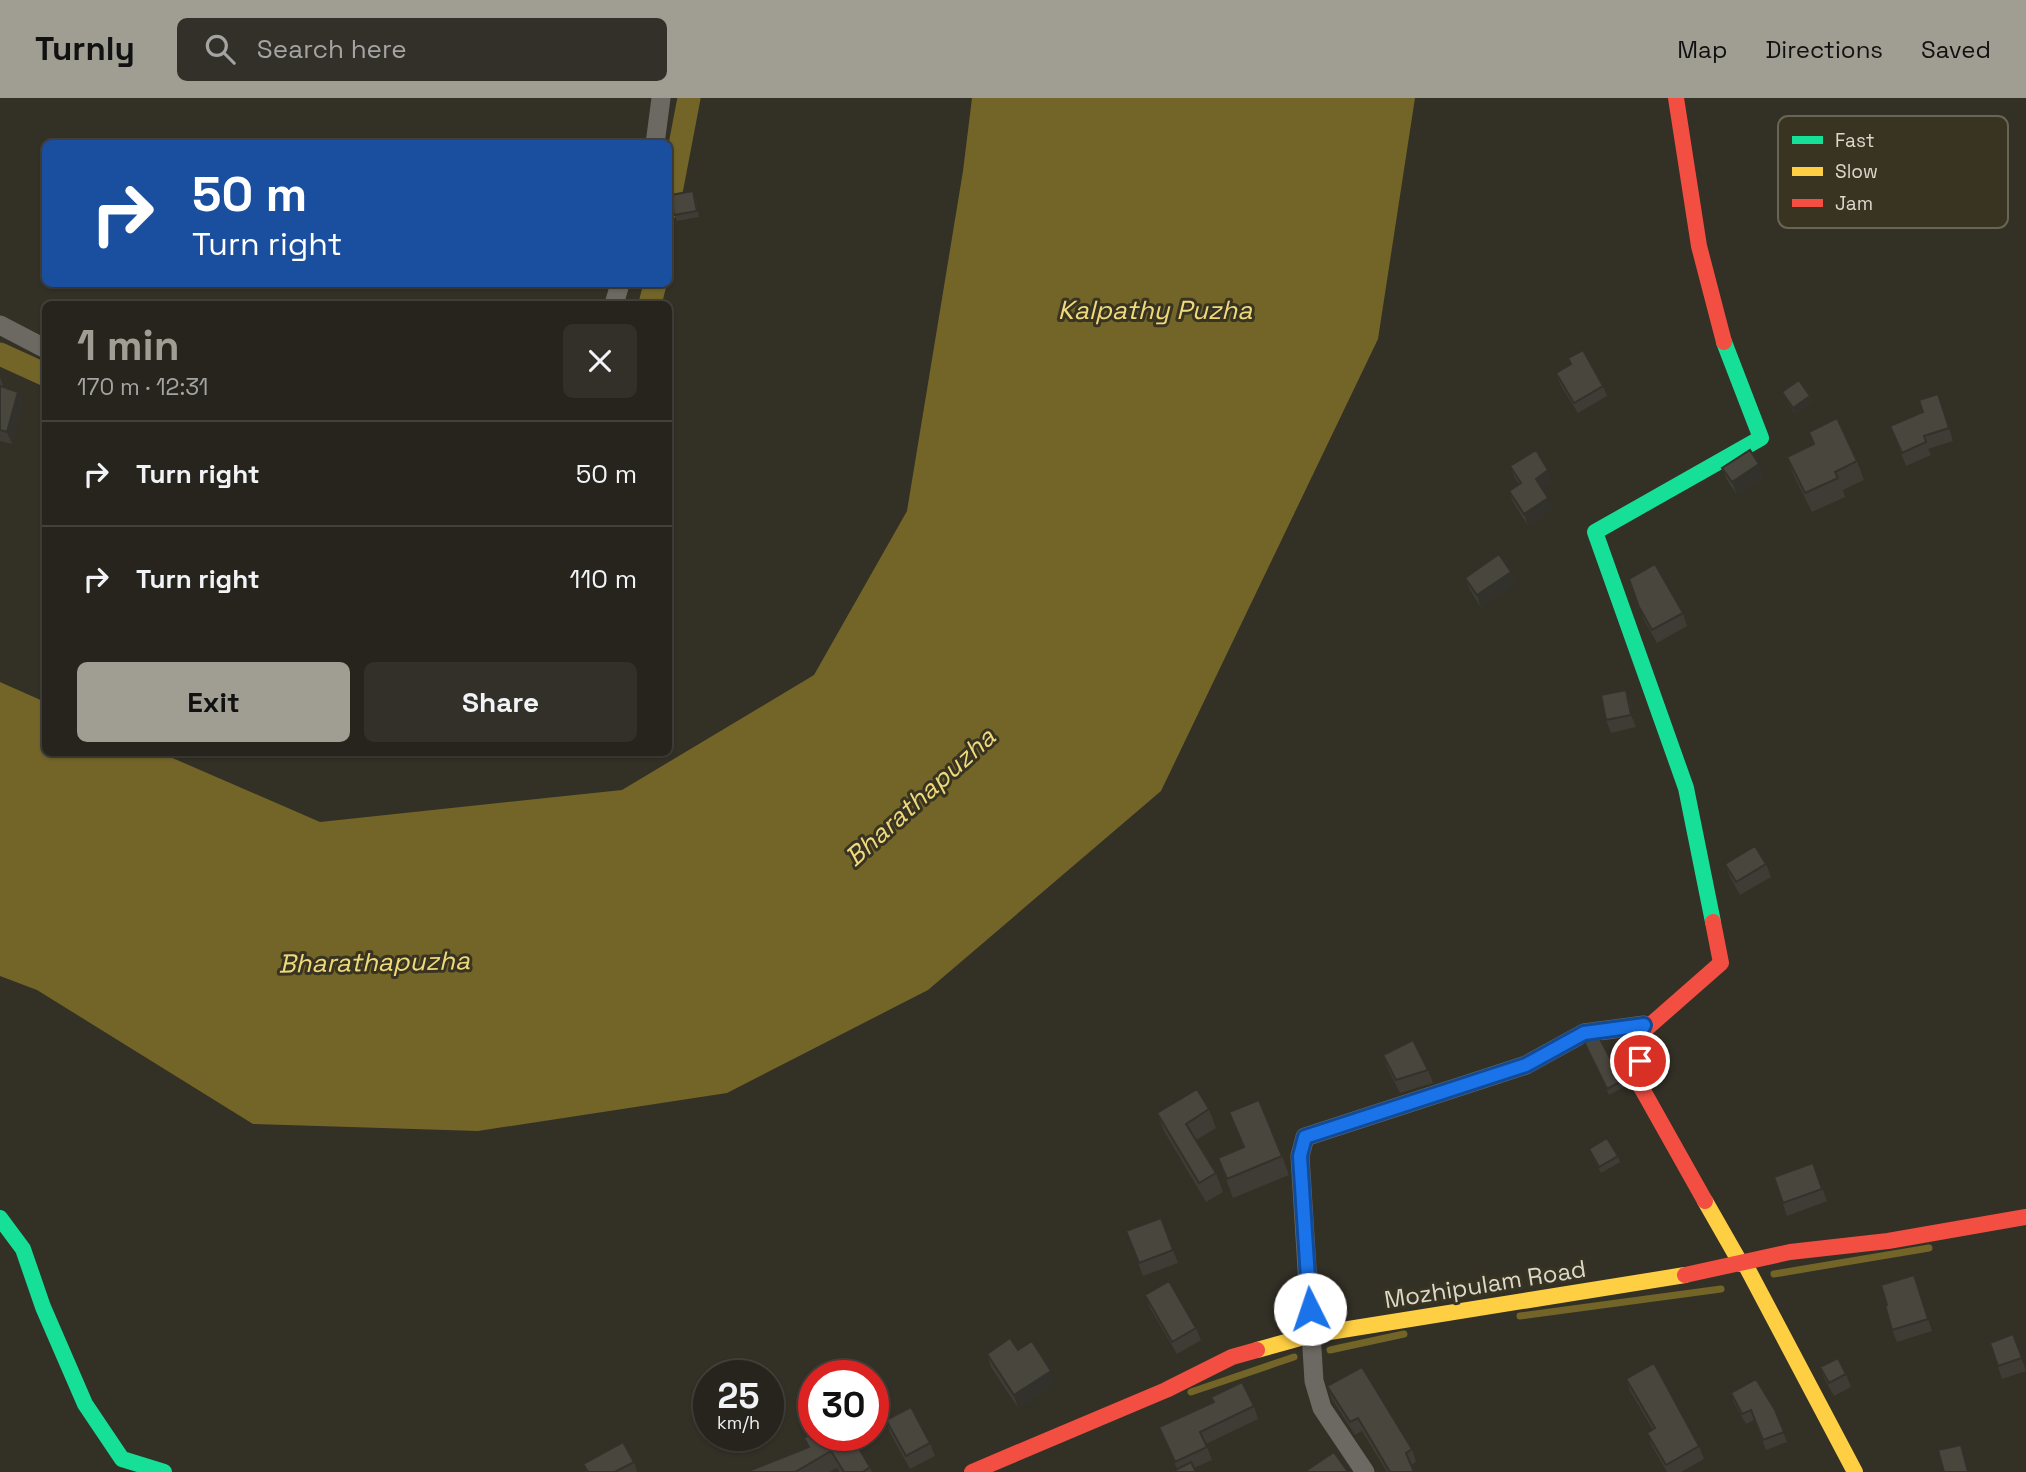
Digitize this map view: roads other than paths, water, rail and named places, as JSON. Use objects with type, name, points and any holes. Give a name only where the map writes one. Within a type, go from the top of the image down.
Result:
[{"type":"street","points":[[656,140],[661,98]]},
{"type":"street","points":[[1639,1035],[1721,963],[1686,788],[1595,532],[1761,438],[1739,388],[1710,296],[1688,183],[1676,98]]},
{"type":"street","points":[[0,325],[42,347]]},
{"type":"street","points":[[1365,1472],[1322,1408],[1314,1381],[1300,1156],[1305,1137],[1526,1065],[1584,1033],[1644,1025],[1639,1035],[1641,1087],[1741,1264],[1745,1264],[1856,1472]]},
{"type":"street","name":"Mozhipulam Road","points":[[972,1472],[1167,1390],[1233,1357],[1311,1335],[1618,1287],[1790,1252],[1888,1241],[2026,1217]]},
{"type":"street","points":[[0,1218],[23,1249],[43,1307],[85,1404],[122,1459],[164,1472]]},
{"type":"water","name":"Kalpathy Puzha","points":[[972,98],[1415,98],[1378,339],[1161,791],[928,990],[727,1093],[478,1131],[253,1124],[37,990],[0,976],[0,682],[42,701],[42,756],[168,756],[320,822],[622,790],[814,675],[907,511],[963,171]]},
{"type":"waterway","points":[[672,187],[689,98]]},
{"type":"waterway","points":[[651,301],[654,287]]},
{"type":"waterway","points":[[0,354],[42,373]]},
{"type":"waterway","points":[[1774,1274],[1929,1248]]},
{"type":"waterway","points":[[1520,1316],[1721,1289]]},
{"type":"waterway","points":[[1330,1350],[1404,1334]]},
{"type":"waterway","points":[[1191,1392],[1294,1357]]},
{"type":"water label","name":"Bharathapuzha","points":[[920,797]]},
{"type":"water label","name":"Bharathapuzha","points":[[374,962]]}]
